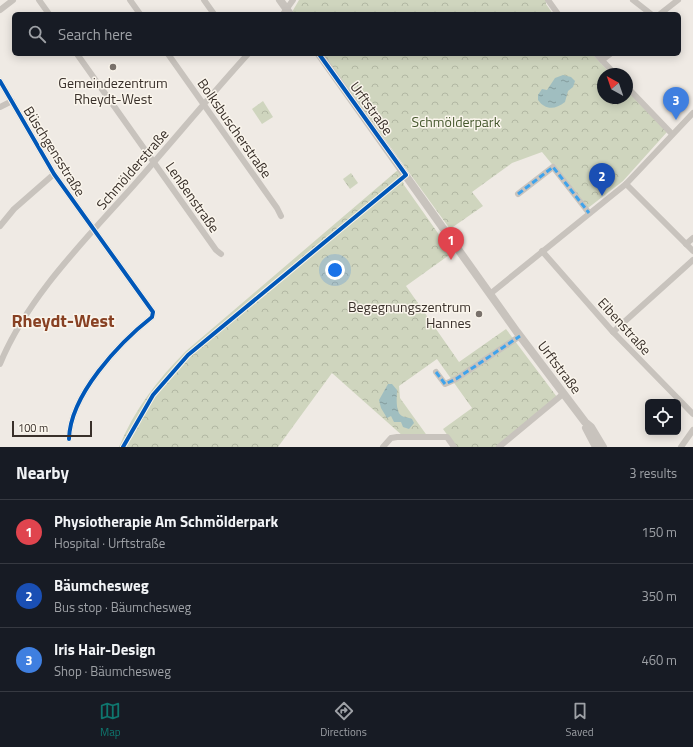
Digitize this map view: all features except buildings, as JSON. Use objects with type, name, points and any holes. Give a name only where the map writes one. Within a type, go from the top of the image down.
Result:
[{"type":"street","points":[[0,10],[13,0]]},
{"type":"street","points":[[39,0],[48,12]]},
{"type":"street","points":[[130,0],[139,12]]},
{"type":"street","points":[[204,0],[213,12]]},
{"type":"street","points":[[280,0],[286,12]]},
{"type":"street","points":[[287,12],[293,0]]},
{"type":"street","points":[[548,0],[557,12]]},
{"type":"street","points":[[633,0],[648,12]]},
{"type":"street","points":[[663,12],[678,0]]},
{"type":"street","name":"Lenßenstraße","points":[[78,56],[216,250],[221,254]]},
{"type":"street","name":"Bolksbuscherstraße","points":[[169,56],[277,208],[281,216]]},
{"type":"street","name":"Schmölderstraße","points":[[0,364],[20,326],[42,293],[93,231],[245,56]]},
{"type":"street","name":"Urftstraße","points":[[320,56],[520,336],[584,422],[596,447]]},
{"type":"street","points":[[598,56],[609,68]]},
{"type":"street","points":[[602,60],[607,56]]},
{"type":"street","name":"Büschgensstraße","points":[[0,80],[54,174],[93,231],[153,312],[152,317],[118,346],[89,385],[69,429],[69,439]]},
{"type":"street","points":[[633,93],[672,134]]},
{"type":"street","points":[[0,107],[12,101]]},
{"type":"street","points":[[490,294],[626,184],[693,113]]},
{"type":"street","points":[[518,194],[553,167],[589,213]]},
{"type":"street","points":[[0,226],[14,208],[54,174]]},
{"type":"street","points":[[626,184],[693,251]]},
{"type":"street","points":[[686,244],[693,238]]},
{"type":"street","name":"Eibenstraße","points":[[542,251],[613,332],[693,414]]},
{"type":"street","points":[[613,332],[693,260]]},
{"type":"street","points":[[436,372],[445,384],[456,379],[520,336]]},
{"type":"street","points":[[499,447],[563,394]]},
{"type":"street","name":"Urftstraße","points":[[584,422],[591,428],[603,447]]},
{"type":"street","points":[[681,447],[693,430]]},
{"type":"street","points":[[383,447],[391,438],[447,437],[454,447]]},
{"type":"green space","points":[[299,0],[546,0],[546,4],[552,12],[292,12]]},
{"type":"green space","name":"Schmölderpark","points":[[324,56],[594,56],[605,68],[597,68],[597,104],[633,104],[633,97],[667,132],[623,181],[588,208],[542,152],[512,163],[472,192],[483,206],[450,229]]},
{"type":"green space","points":[[263,101],[273,117],[262,124],[252,109]]},
{"type":"green space","points":[[399,169],[404,185],[452,253],[406,286],[459,362],[506,329],[557,397],[497,447],[456,447],[443,429],[472,408],[437,359],[399,386],[400,398],[428,437],[404,437],[332,373],[278,447],[119,447],[139,408],[156,384],[186,351]]},
{"type":"green space","points":[[351,173],[358,183],[350,189],[343,179]]},
{"type":"water","points":[[563,75],[571,77],[575,81],[573,87],[568,91],[565,102],[554,108],[544,106],[538,100],[538,95],[542,89],[547,90],[555,78]]},
{"type":"water","points":[[388,384],[392,384],[397,390],[397,404],[400,414],[403,417],[412,419],[414,423],[409,429],[403,427],[401,422],[394,422],[391,416],[387,418],[381,408],[379,400]]},
{"type":"marked path","points":[[518,194],[553,167],[589,213]]},
{"type":"marked path","points":[[436,372],[445,384],[456,379],[520,336]]},
{"type":"cycle path","points":[[123,447],[153,395],[188,355],[406,175],[320,56]]},
{"type":"cycle path","points":[[0,81],[54,174],[153,312],[152,317],[125,341],[98,371],[78,405],[72,422],[69,439]]},
{"type":"place","name":"Gemeindezentrum Rheydt-West","points":[[113,67]]},
{"type":"place","name":"Iris Hair-Design","points":[[676,120]]},
{"type":"place","name":"Bäumchesweg","points":[[602,196]]},
{"type":"place","name":"Physiotherapie Am Schmölderpark","points":[[451,260]]},
{"type":"place","name":"Begegnungszentrum Hannes","points":[[479,314]]},
{"type":"district","name":"Rheydt-West","points":[[63,320]]}]
